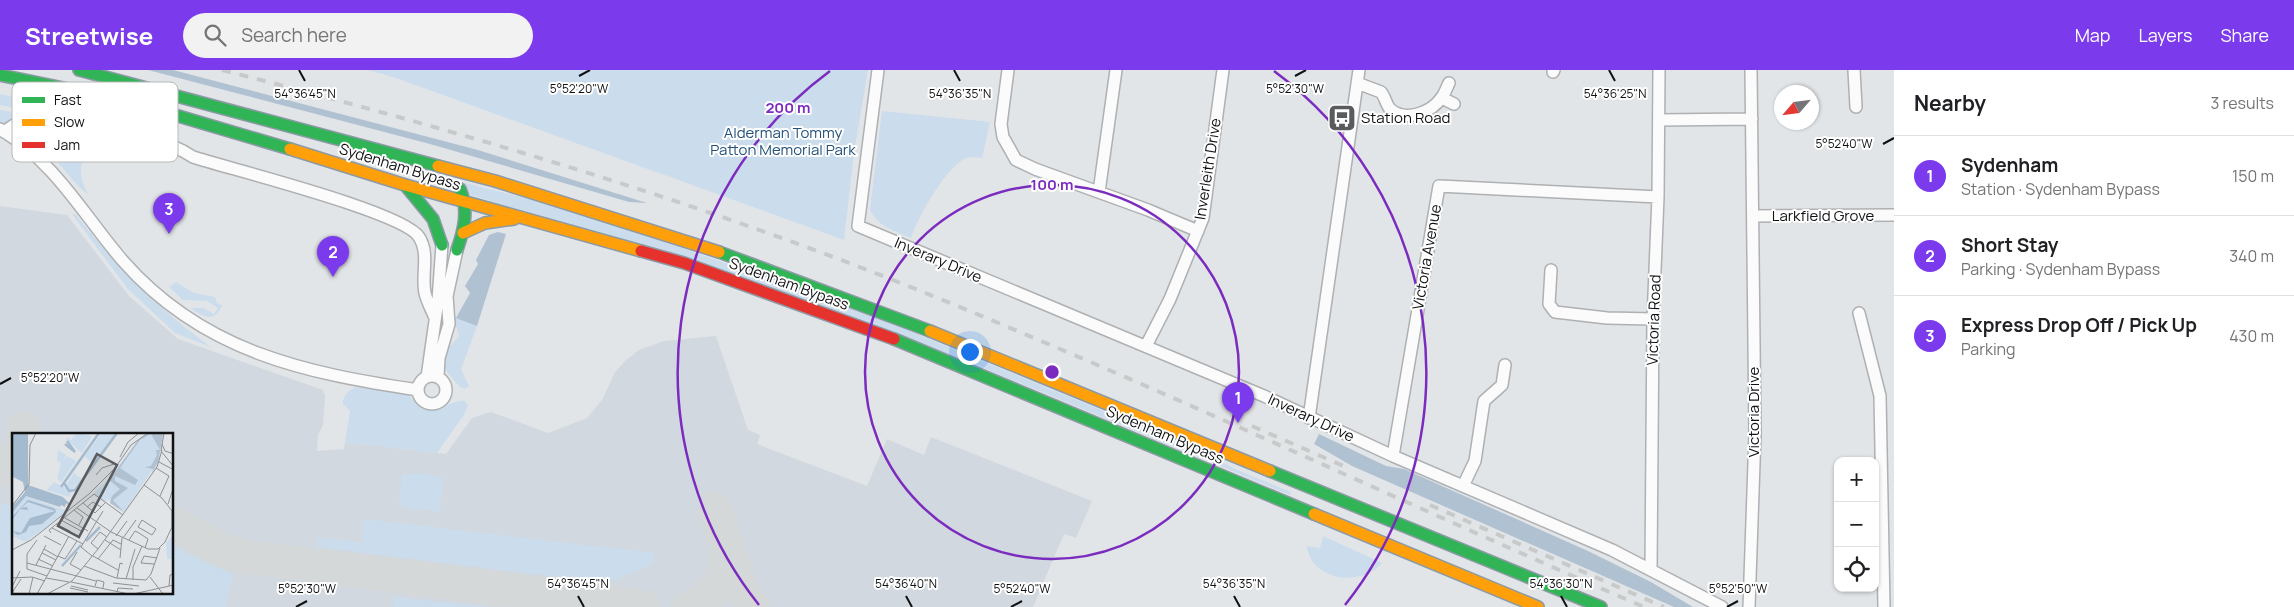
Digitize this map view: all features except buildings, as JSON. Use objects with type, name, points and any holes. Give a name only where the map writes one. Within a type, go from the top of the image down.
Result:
[{"type":"highway","name":"Sydenham Bypass","points":[[79,70],[124,82]]},
{"type":"highway","name":"Sydenham Bypass","points":[[0,75],[34,82]]},
{"type":"highway","name":"Sydenham Bypass","points":[[178,97],[495,181],[693,243],[887,314],[1600,607]]},
{"type":"highway","name":"Sydenham Bypass","points":[[178,115],[405,185],[684,262],[880,334],[1397,546],[1441,568],[1538,607]]},
{"type":"highway","points":[[430,164],[456,183],[464,202],[463,234],[457,250]]},
{"type":"highway","points":[[405,185],[439,226],[442,245]]},
{"type":"highway","points":[[463,234],[485,223],[521,218]]},
{"type":"street","name":"Inverary Drive","points":[[878,70],[858,226],[1264,396],[1393,456],[1612,550],[1722,607]]},
{"type":"street","points":[[1008,70],[1001,124],[1003,137],[1016,160],[1156,213],[1198,231]]},
{"type":"street","points":[[1099,192],[1116,70]]},
{"type":"street","name":"Inverleith Drive","points":[[1146,346],[1170,299],[1198,231],[1206,203],[1223,70]]},
{"type":"street","points":[[1309,418],[1359,70]]},
{"type":"street","name":"Victoria Road","points":[[1651,570],[1653,319],[1658,197],[1659,70]]},
{"type":"street","name":"Victoria Drive","points":[[1749,607],[1755,434],[1751,70]]},
{"type":"street","points":[[1854,70],[1856,107]]},
{"type":"street","points":[[1357,83],[1375,88],[1381,92],[1393,111],[1406,115],[1420,114],[1442,98],[1449,83]]},
{"type":"street","points":[[1442,98],[1454,104]]},
{"type":"street","points":[[1659,120],[1752,119]]},
{"type":"street","points":[[178,147],[193,158],[310,191],[402,223],[419,236],[425,251],[425,293],[435,318]]},
{"type":"street","points":[[44,162],[125,263],[172,305],[192,319],[247,350],[277,361],[338,378],[418,390]]},
{"type":"street","name":"Victoria Avenue","points":[[1393,456],[1438,186],[1658,197]]},
{"type":"street","name":"Larkfield Grove","points":[[1753,216],[1894,216]]},
{"type":"street","points":[[432,377],[442,245]]},
{"type":"street","points":[[432,377],[444,382],[446,389],[441,401],[428,403],[421,398],[418,390],[421,382],[432,377],[449,324],[447,296],[457,250]]},
{"type":"street","points":[[1551,270],[1548,304],[1555,312],[1570,316],[1653,319]]},
{"type":"street","points":[[1859,313],[1880,396],[1884,607]]},
{"type":"street","points":[[1463,486],[1475,461],[1484,401],[1502,385],[1505,365]]},
{"type":"shaded area","points":[[148,70],[173,70],[478,150],[647,203],[629,202],[430,144]]},
{"type":"shaded area","points":[[0,206],[67,215],[129,296],[178,339],[323,390],[325,396],[323,425],[318,435],[317,451],[344,449],[345,442],[446,454],[472,418],[491,412],[548,433],[587,418],[602,400],[615,372],[639,350],[664,341],[716,336],[748,430],[760,435],[757,444],[867,486],[887,439],[924,455],[931,437],[1092,501],[1076,538],[1064,534],[1033,607],[0,607]]},
{"type":"shaded area","points":[[498,232],[506,234],[477,326],[456,318],[470,293],[465,286],[478,264],[476,260],[489,235]]},
{"type":"shaded area","points":[[1319,434],[1386,466],[1404,469],[1588,551],[1651,582],[1693,607],[1674,607],[1352,466],[1314,444]]},
{"type":"green space","name":"Alderman Tommy Patton Memorial Park","points":[[368,70],[868,70],[854,153],[844,240],[396,78]]},
{"type":"green space","points":[[0,94],[12,97],[12,107],[0,105]]},
{"type":"green space","points":[[0,110],[12,112],[12,121],[5,125],[0,122]]},
{"type":"green space","points":[[882,111],[990,122],[982,158],[966,158],[958,163],[941,182],[926,206],[911,238],[881,224],[870,209]]},
{"type":"green space","points":[[58,162],[83,162],[81,176],[89,195],[77,185]]},
{"type":"green space","points":[[462,182],[529,199],[645,235],[856,309],[1208,454],[1235,469],[1291,492],[1290,495],[979,366],[466,193]]},
{"type":"green space","points":[[72,214],[75,214],[138,285],[172,317],[211,347],[175,333],[127,288]]},
{"type":"green space","points":[[176,282],[194,293],[215,297],[217,303],[222,305],[219,311],[213,316],[209,317],[190,308],[204,308],[214,314],[218,308],[207,301],[183,300],[169,287]]},
{"type":"green space","points":[[453,316],[477,326],[461,369],[469,386],[465,389],[460,387],[443,367],[444,353],[459,336]]},
{"type":"green space","points":[[356,387],[408,394],[419,406],[431,410],[436,410],[459,401],[465,401],[468,405],[464,415],[437,453],[345,442],[350,411],[343,404],[343,401],[346,394]]},
{"type":"green space","points":[[423,473],[443,478],[440,512],[402,507],[399,502],[402,474]]},
{"type":"green space","points":[[0,504],[12,506],[12,594],[174,594],[174,546],[233,575],[225,607],[0,607]]},
{"type":"green space","points":[[364,519],[654,553],[653,564],[607,583],[317,547],[317,538],[362,542]]},
{"type":"green space","points":[[1323,536],[1382,563],[1375,570],[1357,577],[1337,577],[1327,573],[1312,561],[1306,546],[1320,548]]},
{"type":"green space","points":[[394,597],[489,607],[393,607]]},
{"type":"taxiway","points":[[23,433],[24,429]]},
{"type":"taxiway","points":[[0,469],[12,460]]},
{"type":"taxiway","points":[[689,607],[705,598],[716,588],[726,566],[724,539],[715,509]]},
{"type":"taxiway","points":[[174,524],[223,551],[253,558],[643,607]]},
{"type":"taxiway","points":[[727,546],[741,588],[753,607]]},
{"type":"railway","points":[[222,70],[392,115],[561,164],[728,219],[811,249],[988,319],[1176,399],[1644,607]]},
{"type":"railway","points":[[1252,426],[1348,468]]},
{"type":"railway","points":[[1430,505],[1664,607]]},
{"type":"traffic: fast","points":[[79,70],[124,82]]},
{"type":"traffic: fast","points":[[0,75],[34,82]]},
{"type":"traffic: fast","points":[[178,96],[438,166]]},
{"type":"traffic: fast","points":[[178,116],[290,149]]},
{"type":"traffic: fast","points":[[405,185],[433,219],[442,245]]},
{"type":"traffic: fast","points":[[457,250],[462,235],[465,212],[460,189]]},
{"type":"traffic: fast","points":[[719,252],[930,331]]},
{"type":"traffic: fast","points":[[894,339],[1314,514]]},
{"type":"traffic: fast","points":[[1270,471],[1601,607]]},
{"type":"traffic: slow","points":[[290,149],[405,185],[641,251]]},
{"type":"traffic: slow","points":[[438,166],[495,181],[719,252]]},
{"type":"traffic: slow","points":[[463,233],[485,223],[514,219]]},
{"type":"traffic: slow","points":[[930,331],[1270,471]]},
{"type":"traffic: slow","points":[[1314,514],[1538,607]]},
{"type":"traffic: jam","points":[[641,251],[684,263],[894,339]]},
{"type":"place","name":"Station Road","points":[[1342,118]]},
{"type":"place","name":"Express Drop Off / Pick Up","points":[[169,234]]},
{"type":"place","name":"Short Stay","points":[[333,277]]},
{"type":"place","name":"Sydenham","points":[[1238,423]]}]
